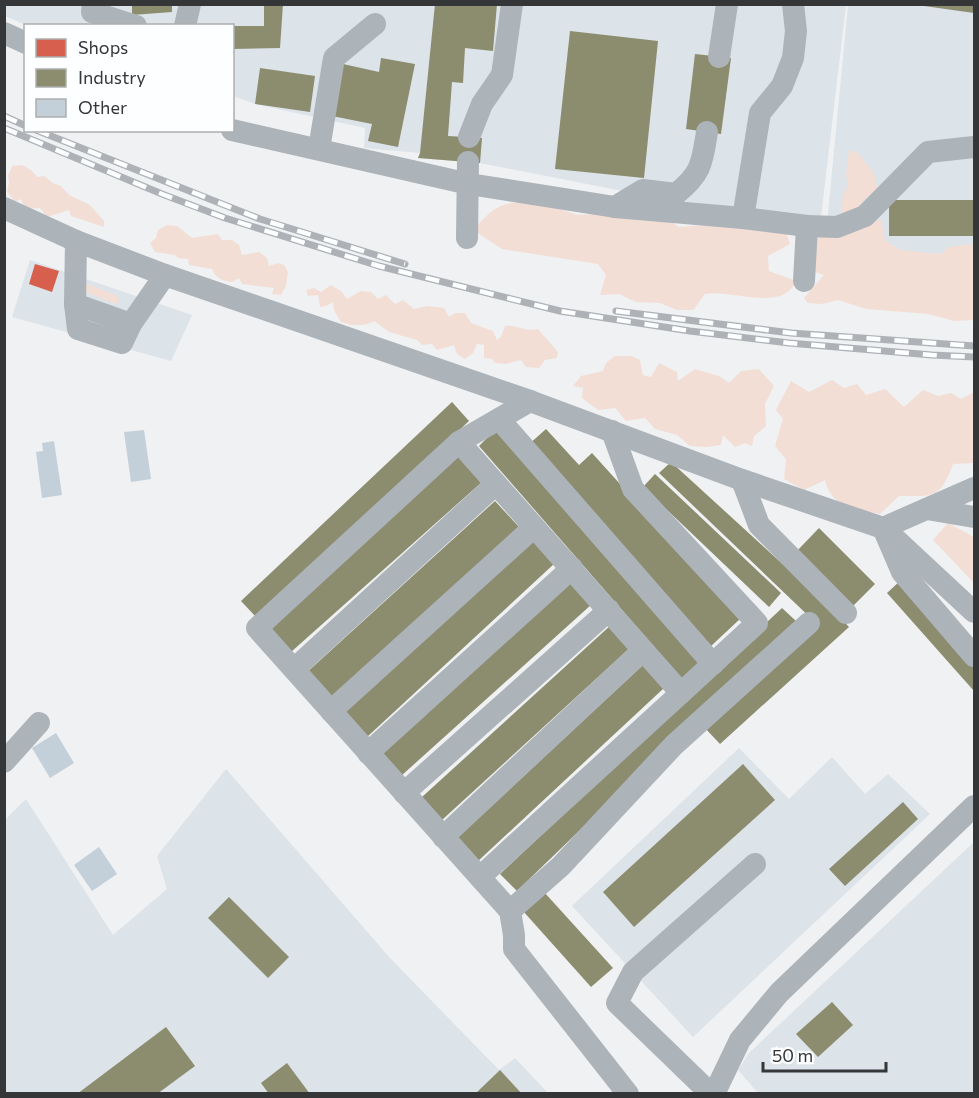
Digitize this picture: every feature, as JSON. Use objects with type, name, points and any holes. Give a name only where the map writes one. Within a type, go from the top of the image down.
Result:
[{"type":"street","points":[[93,4],[92,12],[130,24]]},
{"type":"street","points":[[185,24],[190,4]]},
{"type":"street","points":[[470,137],[482,104],[502,75],[512,4]]},
{"type":"street","points":[[719,57],[727,4]]},
{"type":"street","points":[[743,218],[760,113],[782,86],[793,58],[796,31],[793,4]]},
{"type":"street","points":[[319,149],[334,58],[375,24]]},
{"type":"street","points":[[4,33],[24,42]]},
{"type":"street","points":[[234,130],[319,149],[469,173],[615,207],[837,227],[865,216],[928,152],[975,147]]},
{"type":"street","points":[[615,207],[643,190],[676,194],[692,181],[702,164],[707,132]]},
{"type":"street","points":[[466,238],[469,173]]},
{"type":"street","points":[[4,208],[76,241],[165,275],[530,401],[742,480],[883,528],[975,612]]},
{"type":"street","points":[[804,281],[807,226]]},
{"type":"street","points":[[76,241],[75,304],[131,324],[165,275]]},
{"type":"street","points":[[530,401],[459,442],[257,628],[510,911],[514,949],[628,1094]]},
{"type":"street","points":[[499,419],[713,664]]},
{"type":"street","points":[[480,877],[757,623],[633,489],[612,431]]},
{"type":"street","points":[[459,442],[681,693]]},
{"type":"street","points":[[742,480],[759,525],[846,613]]},
{"type":"street","points":[[294,669],[496,484]]},
{"type":"street","points":[[883,528],[975,488]]},
{"type":"street","points":[[927,509],[975,517]]},
{"type":"street","points":[[331,711],[534,527]]},
{"type":"street","points":[[883,528],[902,572],[975,656]]},
{"type":"street","points":[[368,753],[572,568]]},
{"type":"street","points":[[404,793],[609,610]]},
{"type":"street","points":[[510,911],[561,866],[674,746],[810,623]]},
{"type":"street","points":[[443,837],[642,651]]},
{"type":"street","points":[[4,762],[39,723]]},
{"type":"street","points":[[755,864],[633,972],[617,1004],[712,1094],[740,1040],[779,993],[975,806]]},
{"type":"shaded area","points":[[4,5],[846,5],[821,217],[755,210],[739,202],[725,211],[480,163],[418,158],[420,153],[364,148],[365,128],[255,104],[234,96],[234,24],[24,24],[5,16]]},
{"type":"shaded area","points":[[848,5],[974,5],[974,266],[823,266]]},
{"type":"shaded area","points":[[849,150],[857,152],[874,173],[877,188],[862,202],[857,225],[881,219],[885,240],[900,250],[941,254],[948,247],[974,244],[974,320],[954,321],[928,314],[866,309],[838,300],[822,304],[808,303],[804,298],[824,275],[811,271],[808,236],[843,225],[841,211],[843,194],[848,186],[846,175]]},
{"type":"shaded area","points":[[22,165],[37,177],[44,176],[61,186],[69,195],[90,205],[104,221],[104,227],[71,216],[69,210],[47,217],[40,208],[25,209],[21,199],[15,202],[7,191],[8,176],[12,166]]},
{"type":"shaded area","points":[[534,201],[578,215],[622,212],[666,218],[679,227],[720,224],[786,232],[790,244],[768,256],[769,271],[796,281],[789,291],[780,296],[768,298],[705,294],[693,310],[677,310],[660,303],[636,302],[619,294],[600,295],[606,275],[598,264],[502,249],[473,230],[488,214],[505,204]]},
{"type":"shaded area","points":[[167,225],[177,226],[192,238],[218,234],[222,240],[232,240],[239,245],[242,255],[259,252],[267,258],[269,266],[278,263],[284,265],[288,272],[286,286],[281,295],[272,294],[274,288],[242,284],[239,278],[232,282],[223,280],[212,269],[189,265],[188,259],[155,252],[150,243],[156,238],[158,230]]},
{"type":"shaded area","points":[[30,260],[192,315],[171,361],[12,317]]},
{"type":"shaded area","points":[[80,281],[118,296],[119,302],[116,304],[78,289]]},
{"type":"shaded area","points":[[331,285],[342,292],[347,299],[361,291],[371,292],[378,299],[386,295],[395,304],[403,300],[414,309],[427,306],[444,308],[449,317],[455,313],[465,313],[471,323],[493,331],[497,340],[501,337],[505,326],[528,330],[538,329],[558,352],[557,358],[545,360],[539,368],[526,367],[521,360],[506,364],[495,363],[492,359],[484,358],[484,345],[477,344],[473,353],[465,359],[457,354],[454,345],[437,350],[432,344],[422,345],[417,340],[389,332],[374,321],[358,325],[341,322],[334,310],[333,302],[320,307],[318,295],[308,296],[306,290],[314,288],[321,292]]},
{"type":"shaded area","points":[[615,356],[632,356],[640,360],[643,375],[651,377],[659,363],[677,372],[678,381],[695,369],[719,376],[729,383],[741,371],[759,369],[774,386],[765,404],[766,426],[754,436],[752,446],[745,443],[735,447],[723,435],[721,445],[690,446],[677,435],[655,429],[645,418],[626,421],[615,408],[598,410],[582,398],[583,388],[573,386],[581,376],[603,371],[606,363]]},
{"type":"shaded area","points":[[832,380],[844,388],[857,384],[866,395],[885,389],[904,407],[923,390],[938,396],[951,393],[961,399],[974,392],[974,463],[953,464],[939,490],[928,495],[899,496],[880,514],[846,506],[839,502],[828,490],[825,480],[804,490],[784,479],[786,459],[775,446],[783,419],[776,410],[791,381],[809,392]]},
{"type":"shaded area","points":[[948,523],[974,537],[974,583],[933,540]]},
{"type":"shaded area","points":[[739,748],[789,799],[832,757],[865,794],[888,774],[930,814],[693,1037],[572,906]]},
{"type":"shaded area","points":[[226,769],[390,958],[499,1070],[515,1058],[548,1093],[5,1093],[4,821],[26,799],[113,935],[167,889],[157,856]]},
{"type":"shaded area","points":[[974,842],[974,1093],[758,1093],[738,1070],[749,1053]]},
{"type":"building: Shops","points":[[35,264],[59,271],[52,292],[29,284]]},
{"type":"building: Industry","points":[[132,4],[172,4],[172,12],[132,15]]},
{"type":"building: Industry","points":[[264,4],[283,4],[280,48],[234,49],[234,26],[264,26]]},
{"type":"building: Industry","points":[[435,4],[497,4],[493,51],[465,48],[463,83],[452,82],[448,136],[482,138],[480,163],[418,158]]},
{"type":"building: Industry","points":[[924,4],[974,4],[974,13],[924,6]]},
{"type":"building: Industry","points":[[570,31],[658,41],[644,178],[555,169]]},
{"type":"building: Industry","points":[[695,54],[731,58],[721,134],[686,129]]},
{"type":"building: Industry","points":[[381,58],[415,64],[398,147],[368,141],[372,124],[332,116],[343,64],[379,72]]},
{"type":"building: Industry","points":[[260,68],[315,76],[310,112],[255,104]]},
{"type":"building: Industry","points":[[889,200],[974,200],[974,236],[889,236]]},
{"type":"building: Industry","points":[[452,402],[469,421],[258,619],[241,601]]},
{"type":"building: Industry","points":[[496,429],[702,663],[684,681],[479,446]]},
{"type":"building: Industry","points":[[546,429],[579,465],[592,453],[741,618],[710,647],[527,446]]},
{"type":"building: Industry","points":[[458,455],[482,482],[291,652],[268,626]]},
{"type":"building: Industry","points":[[671,462],[849,627],[720,744],[704,727],[817,624],[659,473]]},
{"type":"building: Industry","points":[[655,474],[781,593],[769,607],[643,487]]},
{"type":"building: Industry","points":[[495,501],[519,527],[328,700],[305,674]]},
{"type":"building: Industry","points":[[819,528],[875,584],[852,607],[796,552]]},
{"type":"building: Industry","points":[[531,537],[555,563],[367,737],[343,711]]},
{"type":"building: Industry","points":[[570,579],[592,604],[401,776],[379,752]]},
{"type":"building: Industry","points":[[900,581],[974,665],[974,691],[887,593]]},
{"type":"building: Industry","points":[[782,608],[796,621],[517,891],[500,874]]},
{"type":"building: Industry","points":[[611,625],[631,647],[442,820],[422,797]]},
{"type":"building: Industry","points":[[643,665],[664,688],[477,862],[456,839]]},
{"type":"building: Industry","points":[[743,764],[775,800],[634,927],[603,892]]},
{"type":"building: Industry","points":[[903,802],[918,819],[845,886],[829,869]]},
{"type":"building: Industry","points":[[544,892],[613,968],[591,987],[523,911]]},
{"type":"building: Industry","points":[[229,897],[289,957],[268,978],[208,918]]},
{"type":"building: Industry","points":[[832,1002],[853,1025],[818,1057],[796,1034]]},
{"type":"building: Industry","points":[[166,1027],[195,1066],[157,1094],[77,1094]]},
{"type":"building: Industry","points":[[287,1063],[310,1094],[269,1094],[261,1083]]},
{"type":"building: Industry","points":[[500,1070],[522,1094],[475,1094]]},
{"type":"building: Other","points":[[144,430],[151,479],[131,482],[124,432]]},
{"type":"building: Other","points":[[54,441],[62,495],[42,498],[36,452],[43,451],[42,443]]},
{"type":"building: Other","points":[[56,733],[74,763],[50,778],[32,748]]},
{"type":"building: Other","points":[[99,847],[117,874],[92,891],[74,865]]},
{"type":"railway","points":[[4,116],[24,125]]},
{"type":"railway","points":[[4,128],[225,218],[379,266],[560,311],[690,331],[789,343],[974,357]]},
{"type":"railway","points":[[41,132],[260,219],[405,264]]},
{"type":"railway","points":[[616,311],[791,333],[974,346]]}]
